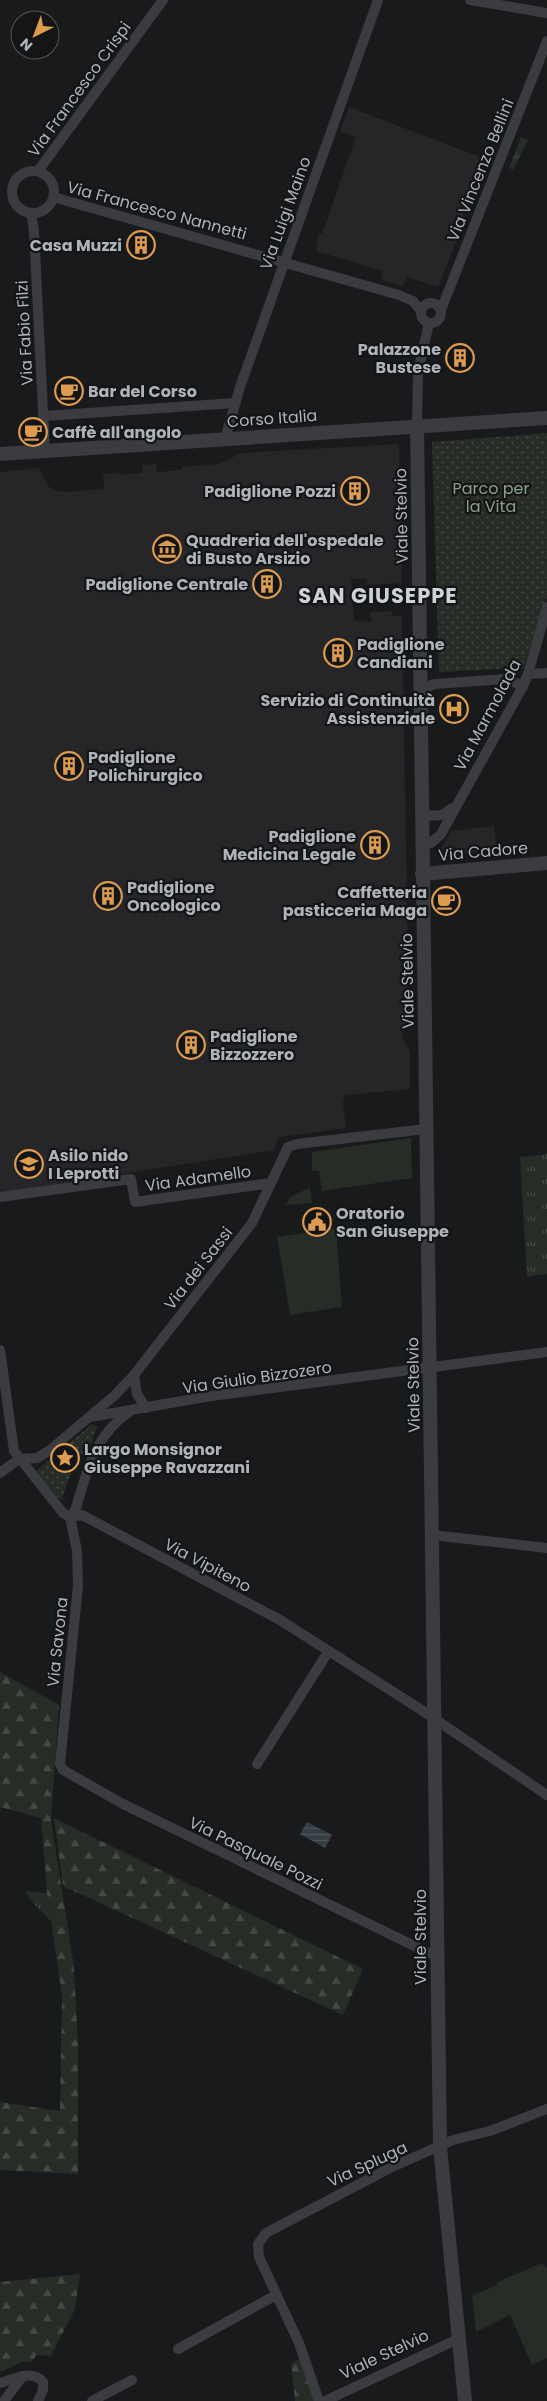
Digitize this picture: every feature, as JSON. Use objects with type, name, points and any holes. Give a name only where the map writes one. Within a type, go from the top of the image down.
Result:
[{"type":"street","name":"Via Francesco Crispi","points":[[38,171],[162,0]]},
{"type":"street","name":"Via Luigi Maino","points":[[225,438],[284,261],[378,0]]},
{"type":"street","points":[[470,0],[547,14]]},
{"type":"street","name":"Via Vincenzo Bellini","points":[[441,310],[547,41]]},
{"type":"street","name":"Via Francesco Crispi","points":[[12,194],[12,186],[20,175],[27,171],[38,171],[51,180],[54,187],[54,197]]},
{"type":"street","points":[[0,194],[12,194],[18,207],[31,213],[45,210],[54,197]]},
{"type":"street","name":"Via Francesco Nannetti","points":[[54,197],[399,294],[413,301],[421,311]]},
{"type":"street","name":"Via Fabio Filzi","points":[[31,213],[34,231],[45,451]]},
{"type":"street","points":[[430,303],[437,305],[441,310],[439,320],[429,323],[422,318],[421,311],[424,305],[430,303]]},
{"type":"street","points":[[417,425],[418,372],[429,323]]},
{"type":"street","points":[[44,416],[236,403]]},
{"type":"street","name":"Corso Italia","points":[[0,454],[417,425],[547,418]]},
{"type":"street","name":"Viale Stelvio","points":[[417,425],[440,2147],[464,2401]]},
{"type":"street","name":"Via Marmolada","points":[[422,845],[431,843],[441,834],[523,686],[546,613]]},
{"type":"street","points":[[528,674],[547,673]]},
{"type":"street","points":[[420,690],[434,684],[506,679],[523,686]]},
{"type":"street","points":[[422,816],[442,815],[455,806]]},
{"type":"street","name":"Via Cadore","points":[[422,874],[547,863]]},
{"type":"street","name":"Via dei Sassi","points":[[0,1473],[19,1459],[44,1455],[89,1418],[134,1375],[252,1223],[286,1149],[293,1144],[426,1129]]},
{"type":"street","name":"Via Adamello","points":[[0,1197],[131,1179],[135,1202],[271,1183]]},
{"type":"street","points":[[0,1350],[14,1451],[63,1513],[70,1518],[75,1511],[98,1445],[100,1426],[89,1418]]},
{"type":"street","name":"Via Giulio Bizzozero","points":[[89,1418],[212,1396],[430,1369],[547,1352]]},
{"type":"street","points":[[134,1375],[137,1394],[146,1408]]},
{"type":"street","points":[[98,1445],[109,1429],[130,1411]]},
{"type":"street","name":"Via Vipiteno","points":[[70,1518],[82,1515],[280,1620],[434,1719],[547,1795]]},
{"type":"street","name":"Via Savona","points":[[63,1770],[60,1764],[78,1586],[77,1551],[70,1518]]},
{"type":"street","points":[[432,1535],[547,1548]]},
{"type":"street","points":[[257,1764],[328,1652]]},
{"type":"street","name":"Via Pasquale Pozzi","points":[[63,1770],[123,1804],[437,1957]]},
{"type":"street","name":"Via Spluga","points":[[319,2401],[299,2343],[259,2257],[258,2244],[266,2233],[390,2168],[453,2140],[490,2132],[547,2109]]},
{"type":"street","points":[[178,2349],[276,2294]]},
{"type":"street","name":"Viale Stelvio","points":[[325,2401],[458,2339]]},
{"type":"street","points":[[0,2383],[35,2375],[43,2382],[43,2390],[38,2401]]},
{"type":"street","points":[[4,2401],[22,2377]]},
{"type":"street","points":[[92,2401],[132,2380]]},
{"type":"shaded area","points":[[349,107],[488,160],[474,195],[471,194],[458,227],[461,229],[438,287],[407,277],[403,286],[381,280],[383,271],[316,251],[319,233],[322,234],[356,137],[340,131]]},
{"type":"shaded area","points":[[399,444],[402,583],[367,585],[366,579],[351,579],[354,621],[371,622],[370,612],[392,611],[392,616],[402,616],[409,1020],[401,1029],[403,1040],[410,1051],[410,1089],[345,1095],[343,1103],[346,1128],[279,1137],[274,1150],[0,1193],[0,472],[39,468],[49,487],[56,491],[68,492],[104,489],[103,474],[142,473],[142,465],[156,464],[157,472],[182,470],[182,467],[219,464],[241,453]]},
{"type":"shaded area","points":[[494,826],[497,851],[441,856],[439,852],[451,831]]},
{"type":"shaded area","points":[[307,1822],[332,1835],[325,1848],[300,1834]]},
{"type":"green space","points":[[521,137],[528,140],[513,170],[509,168]]},
{"type":"green space","name":"Parco per la Vita","points":[[547,433],[547,597],[523,668],[439,672],[432,442]]},
{"type":"green space","points":[[411,1138],[412,1178],[322,1191],[319,1171],[312,1171],[312,1152]]},
{"type":"green space","points":[[547,1154],[547,1274],[527,1277],[520,1157]]},
{"type":"green space","points":[[310,1187],[312,1203],[286,1205],[289,1198]]},
{"type":"green space","points":[[336,1228],[342,1307],[290,1315],[277,1237]]},
{"type":"green space","points":[[92,1424],[97,1427],[87,1456],[78,1453],[62,1498],[69,1503],[58,1498],[36,1471]]},
{"type":"green space","points":[[0,1672],[59,1705],[51,1820],[74,1967],[78,2046],[78,2174],[0,2170],[0,2102],[60,2111],[62,1996],[47,1893],[41,1818],[0,1807]]},
{"type":"green space","points":[[54,1818],[363,1969],[343,2015],[63,1886]]},
{"type":"green space","points":[[25,1891],[47,1893],[51,1921],[32,1902]]},
{"type":"green space","points":[[542,2263],[547,2268],[547,2358],[532,2365],[510,2315],[476,2332],[472,2296],[497,2285],[497,2282]]},
{"type":"green space","points":[[80,2274],[75,2309],[51,2356],[36,2355],[32,2362],[22,2362],[0,2372],[0,2282]]},
{"type":"green space","points":[[300,2359],[314,2401],[295,2401],[291,2363]]},
{"type":"place","name":"Casa Muzzi","points":[[141,245]]},
{"type":"place","name":"Palazzone Bustese","points":[[460,358]]},
{"type":"place","name":"Bar del Corso","points":[[69,391]]},
{"type":"place","name":"Caffè all'angolo","points":[[33,432]]},
{"type":"place","name":"Padiglione Pozzi","points":[[355,491]]},
{"type":"place","name":"Quadreria dell'ospedale di Busto Arsizio","points":[[167,549]]},
{"type":"place","name":"Padiglione Centrale","points":[[267,584]]},
{"type":"place","name":"Padiglione Candiani","points":[[338,653]]},
{"type":"place","name":"Servizio di Continuità Assistenziale","points":[[454,709]]},
{"type":"place","name":"Padiglione Polichirurgico","points":[[69,766]]},
{"type":"place","name":"Padiglione Medicina Legale","points":[[375,845]]},
{"type":"place","name":"Padiglione Oncologico","points":[[108,896]]},
{"type":"place","name":"Caffetteria pasticceria Maga","points":[[446,901]]},
{"type":"place","name":"Padiglione Bizzozzero","points":[[191,1045]]},
{"type":"place","name":"Asilo nido I Leprotti","points":[[29,1164]]},
{"type":"place","name":"Oratorio San Giuseppe","points":[[317,1222]]},
{"type":"place","name":"Largo Monsignor Giuseppe Ravazzani","points":[[65,1458]]},
{"type":"district","name":"SAN GIUSEPPE","points":[[378,596]]}]
